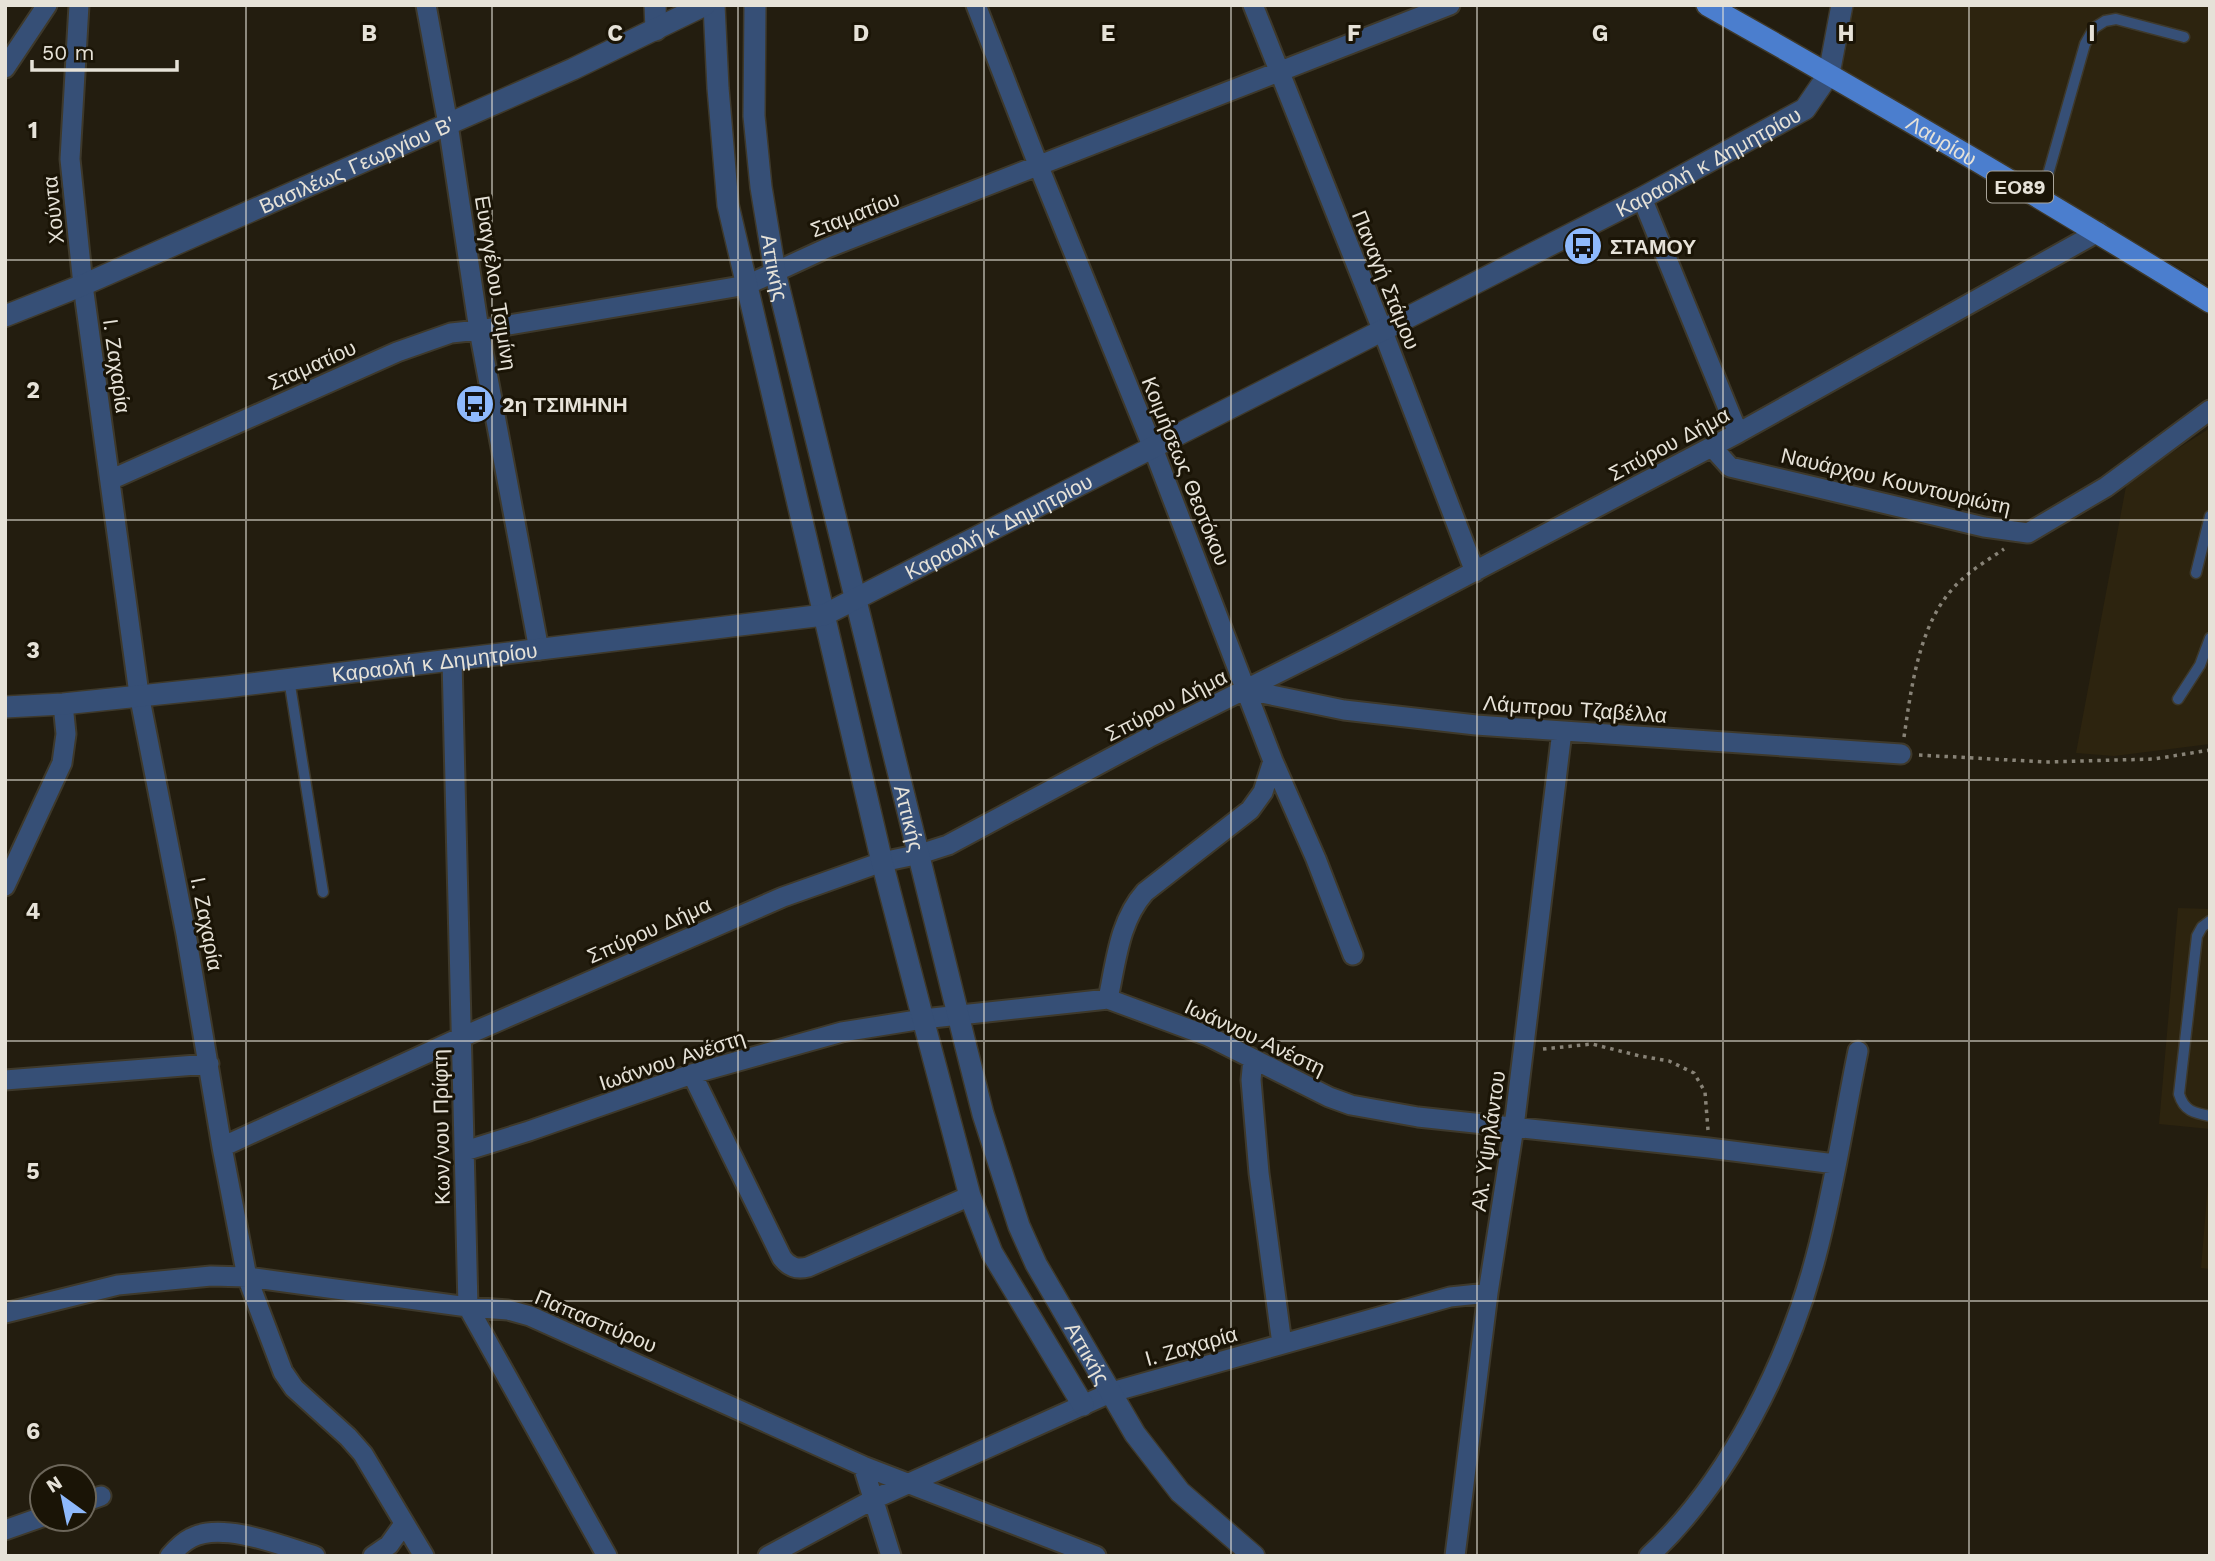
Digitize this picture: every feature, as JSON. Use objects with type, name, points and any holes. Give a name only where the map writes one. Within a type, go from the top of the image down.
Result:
[{"type":"main road","name":"Λαυρίου","points":[[1707,5],[2098,232],[2210,302]]},
{"type":"street","points":[[5,68],[47,5]]},
{"type":"street","name":"Χούντα","points":[[79,5],[70,159],[83,285]]},
{"type":"street","name":"Ευαγγέλου Τσιμίνη","points":[[426,5],[448,124],[479,330],[539,650]]},
{"type":"street","points":[[655,5],[656,30]]},
{"type":"street","name":"Βασιλέως Γεωργίου Β'","points":[[5,316],[83,285],[448,124],[705,5]]},
{"type":"street","name":"Αττικής","points":[[714,5],[718,88],[729,205],[882,863],[970,1196],[992,1253],[1083,1405]]},
{"type":"street","name":"Αττικής","points":[[755,5],[754,116],[761,187],[775,272],[983,1114],[1019,1226],[1036,1264],[1135,1434],[1180,1492],[1254,1556]]},
{"type":"street","name":"Κοιμήσεως Θεοτόκου","points":[[976,5],[1153,448],[1273,761],[1316,859],[1353,955]]},
{"type":"street","name":"Παναγή Στάμου","points":[[1253,5],[1475,572]]},
{"type":"street","name":"Σταματίου","points":[[110,480],[397,352],[451,333],[747,285],[827,248],[1450,5]]},
{"type":"street","name":"Καραολή κ Δημητρίου","points":[[5,707],[62,704],[289,679],[824,615],[1642,198],[1805,108],[1829,74],[1842,5]]},
{"type":"street","points":[[1642,198],[1738,433]]},
{"type":"street","name":"Σπύρου Δήμα","points":[[222,1147],[462,1037],[783,897],[882,863],[948,845],[1148,738],[1247,690],[1712,447],[2098,232]]},
{"type":"street","name":"Ι. Ζαχαρία","points":[[83,285],[139,694],[247,1277],[283,1372],[294,1388],[363,1454],[425,1556]]},
{"type":"street","name":"Ναυάρχου Κουντουριώτη","points":[[1712,447],[1730,467],[1984,527],[2028,533],[2106,487],[2210,410]]},
{"type":"street","name":"Κων/νου Πρίφτη","points":[[452,660],[468,1307],[607,1556]]},
{"type":"street","name":"Λάμπρου Τζαβέλλα","points":[[1247,690],[1344,710],[1476,724],[1901,754]]},
{"type":"street","points":[[5,886],[62,763],[66,734],[62,704]]},
{"type":"street","name":"Αλ. Υψηλάντου","points":[[1455,1556],[1488,1293],[1514,1127],[1562,731]]},
{"type":"street","points":[[1108,999],[1125,922],[1135,903],[1145,892],[1250,810],[1263,792],[1273,761]]},
{"type":"street","name":"Ιωάννου Ανέστη","points":[[464,1152],[692,1074],[842,1032],[923,1018],[1108,999],[1208,1036],[1329,1097],[1351,1105],[1418,1117],[1835,1164]]},
{"type":"street","points":[[1649,1556],[1717,1475],[1754,1413],[1790,1333],[1816,1255],[1858,1051]]},
{"type":"street","points":[[1253,1059],[1251,1080],[1259,1173],[1282,1345]]},
{"type":"street","points":[[5,1080],[209,1064]]},
{"type":"street","points":[[692,1074],[782,1258],[791,1266],[808,1266],[970,1196]]},
{"type":"street","name":"Παπασπύρου","points":[[5,1313],[118,1285],[211,1276],[247,1277],[468,1307],[509,1310],[530,1316],[863,1466],[1096,1556]]},
{"type":"street","name":"Ι. Ζαχαρία","points":[[768,1556],[874,1499],[1112,1392],[1450,1297],[1488,1293]]},
{"type":"street","points":[[863,1466],[891,1556]]},
{"type":"street","points":[[5,1530],[28,1522]]},
{"type":"street","points":[[373,1556],[389,1545],[404,1524]]},
{"type":"street","points":[[170,1556],[192,1537],[208,1532],[258,1539],[315,1556]]},
{"type":"lane","points":[[2041,199],[2074,77],[2085,44],[2094,28],[2105,20],[2116,19],[2184,37]]},
{"type":"lane","points":[[2196,573],[2210,516]]},
{"type":"lane","points":[[2178,699],[2200,666],[2210,638]]},
{"type":"lane","points":[[289,679],[323,892]]},
{"type":"lane","points":[[2210,921],[2202,927],[2197,936],[2179,1094],[2181,1103],[2187,1110],[2210,1116]]},
{"type":"path","points":[[2028,533],[1968,574],[1936,611],[1910,693],[1901,754],[2046,762],[2154,759],[2210,750]]},
{"type":"path","points":[[1522,1058],[1540,1049],[1592,1044],[1669,1061],[1694,1073],[1705,1093],[1709,1148]]},
{"type":"shaded area","points":[[1852,5],[2210,5],[2210,286],[1841,69]]},
{"type":"shaded area","points":[[2210,428],[2210,744],[2114,756],[2076,753],[2127,481]]},
{"type":"shaded area","points":[[2178,908],[2210,909],[2210,1129],[2159,1124]]},
{"type":"shaded area","points":[[2210,1160],[2210,1269],[2201,1268]]},
{"type":"place","name":"ΣΤΑΜΟΥ","points":[[1583,246]]},
{"type":"place","name":"2η ΤΣΙΜΗΝΗ","points":[[475,404]]}]
